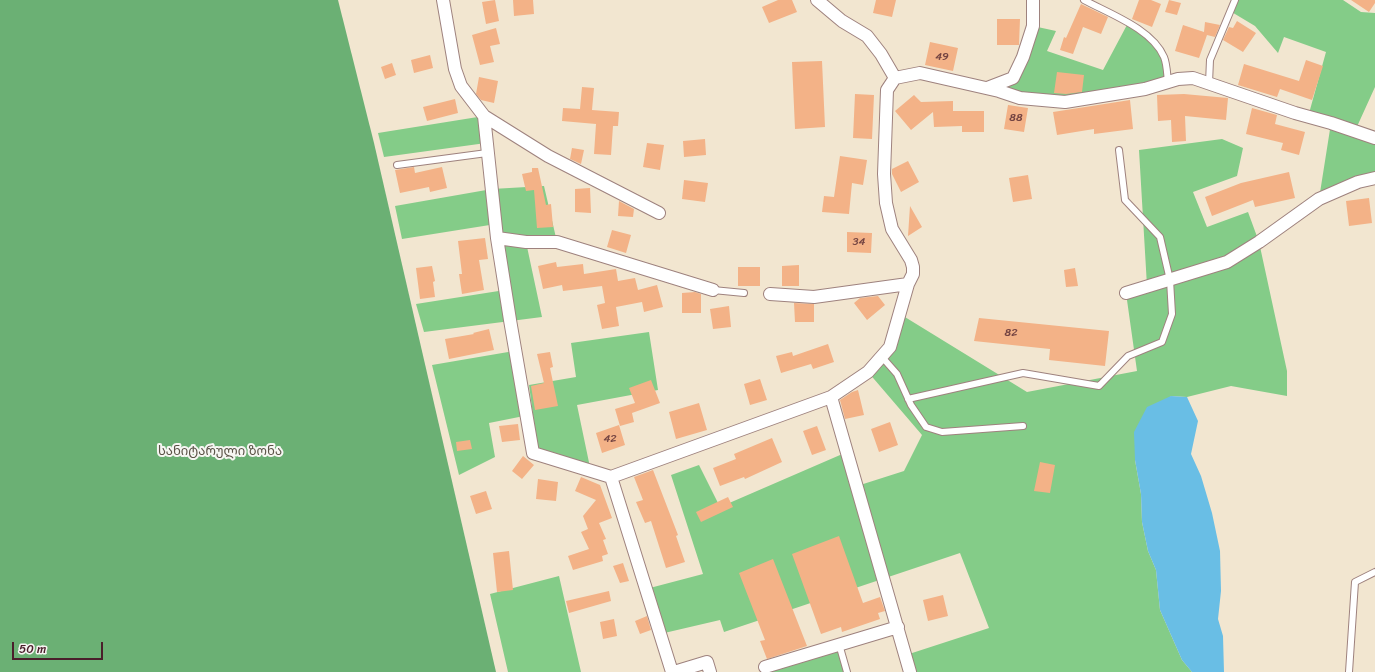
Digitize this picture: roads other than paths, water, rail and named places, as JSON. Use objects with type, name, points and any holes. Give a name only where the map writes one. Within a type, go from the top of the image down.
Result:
[{"type":"street","points":[[443,0],[455,68],[461,86],[484,116],[548,156],[659,212]]},
{"type":"street","points":[[817,0],[842,21],[867,36],[882,54],[895,78]]},
{"type":"street","points":[[987,88],[1013,78],[1024,57],[1033,26],[1033,0]]},
{"type":"street","points":[[484,116],[497,238],[532,453],[611,477],[831,397],[868,372],[890,347],[908,284],[913,274],[911,260],[892,229],[886,203],[884,174],[887,90],[895,78],[920,73],[987,88],[1020,98],[1065,102],[1145,89],[1178,79],[1193,78],[1295,113],[1375,138]]},
{"type":"street","points":[[1126,293],[1227,262],[1259,242],[1319,199],[1358,182],[1375,178]]},
{"type":"street","points":[[497,238],[526,242],[557,242],[713,290]]},
{"type":"street","points":[[770,294],[814,297],[908,284]]},
{"type":"street","points":[[831,397],[910,672]]},
{"type":"street","points":[[611,477],[673,672],[707,662],[710,672]]},
{"type":"street","points":[[765,667],[898,627]]},
{"type":"lane","points":[[1084,0],[1128,23],[1155,42],[1165,58],[1168,82]]},
{"type":"lane","points":[[1209,83],[1210,60],[1234,0]]},
{"type":"lane","points":[[908,399],[1024,373],[1099,386],[1128,356],[1162,342],[1172,314],[1170,280],[1160,237],[1125,200],[1119,150]]},
{"type":"lane","points":[[397,165],[488,153]]},
{"type":"lane","points":[[713,290],[744,293]]},
{"type":"lane","points":[[882,356],[897,374],[911,405],[926,427],[942,432],[1023,426]]},
{"type":"lane","points":[[1349,672],[1355,582],[1375,572]]},
{"type":"lane","points":[[839,644],[847,672]]},
{"type":"water","points":[[1171,396],[1187,397],[1198,421],[1191,454],[1201,476],[1212,513],[1220,551],[1221,591],[1218,619],[1223,636],[1224,672],[1192,672],[1182,660],[1160,610],[1156,570],[1148,551],[1142,522],[1141,494],[1135,460],[1134,432],[1147,407]]},
{"type":"park label","name":"სანიტარული ზონა","points":[[220,452]]}]
